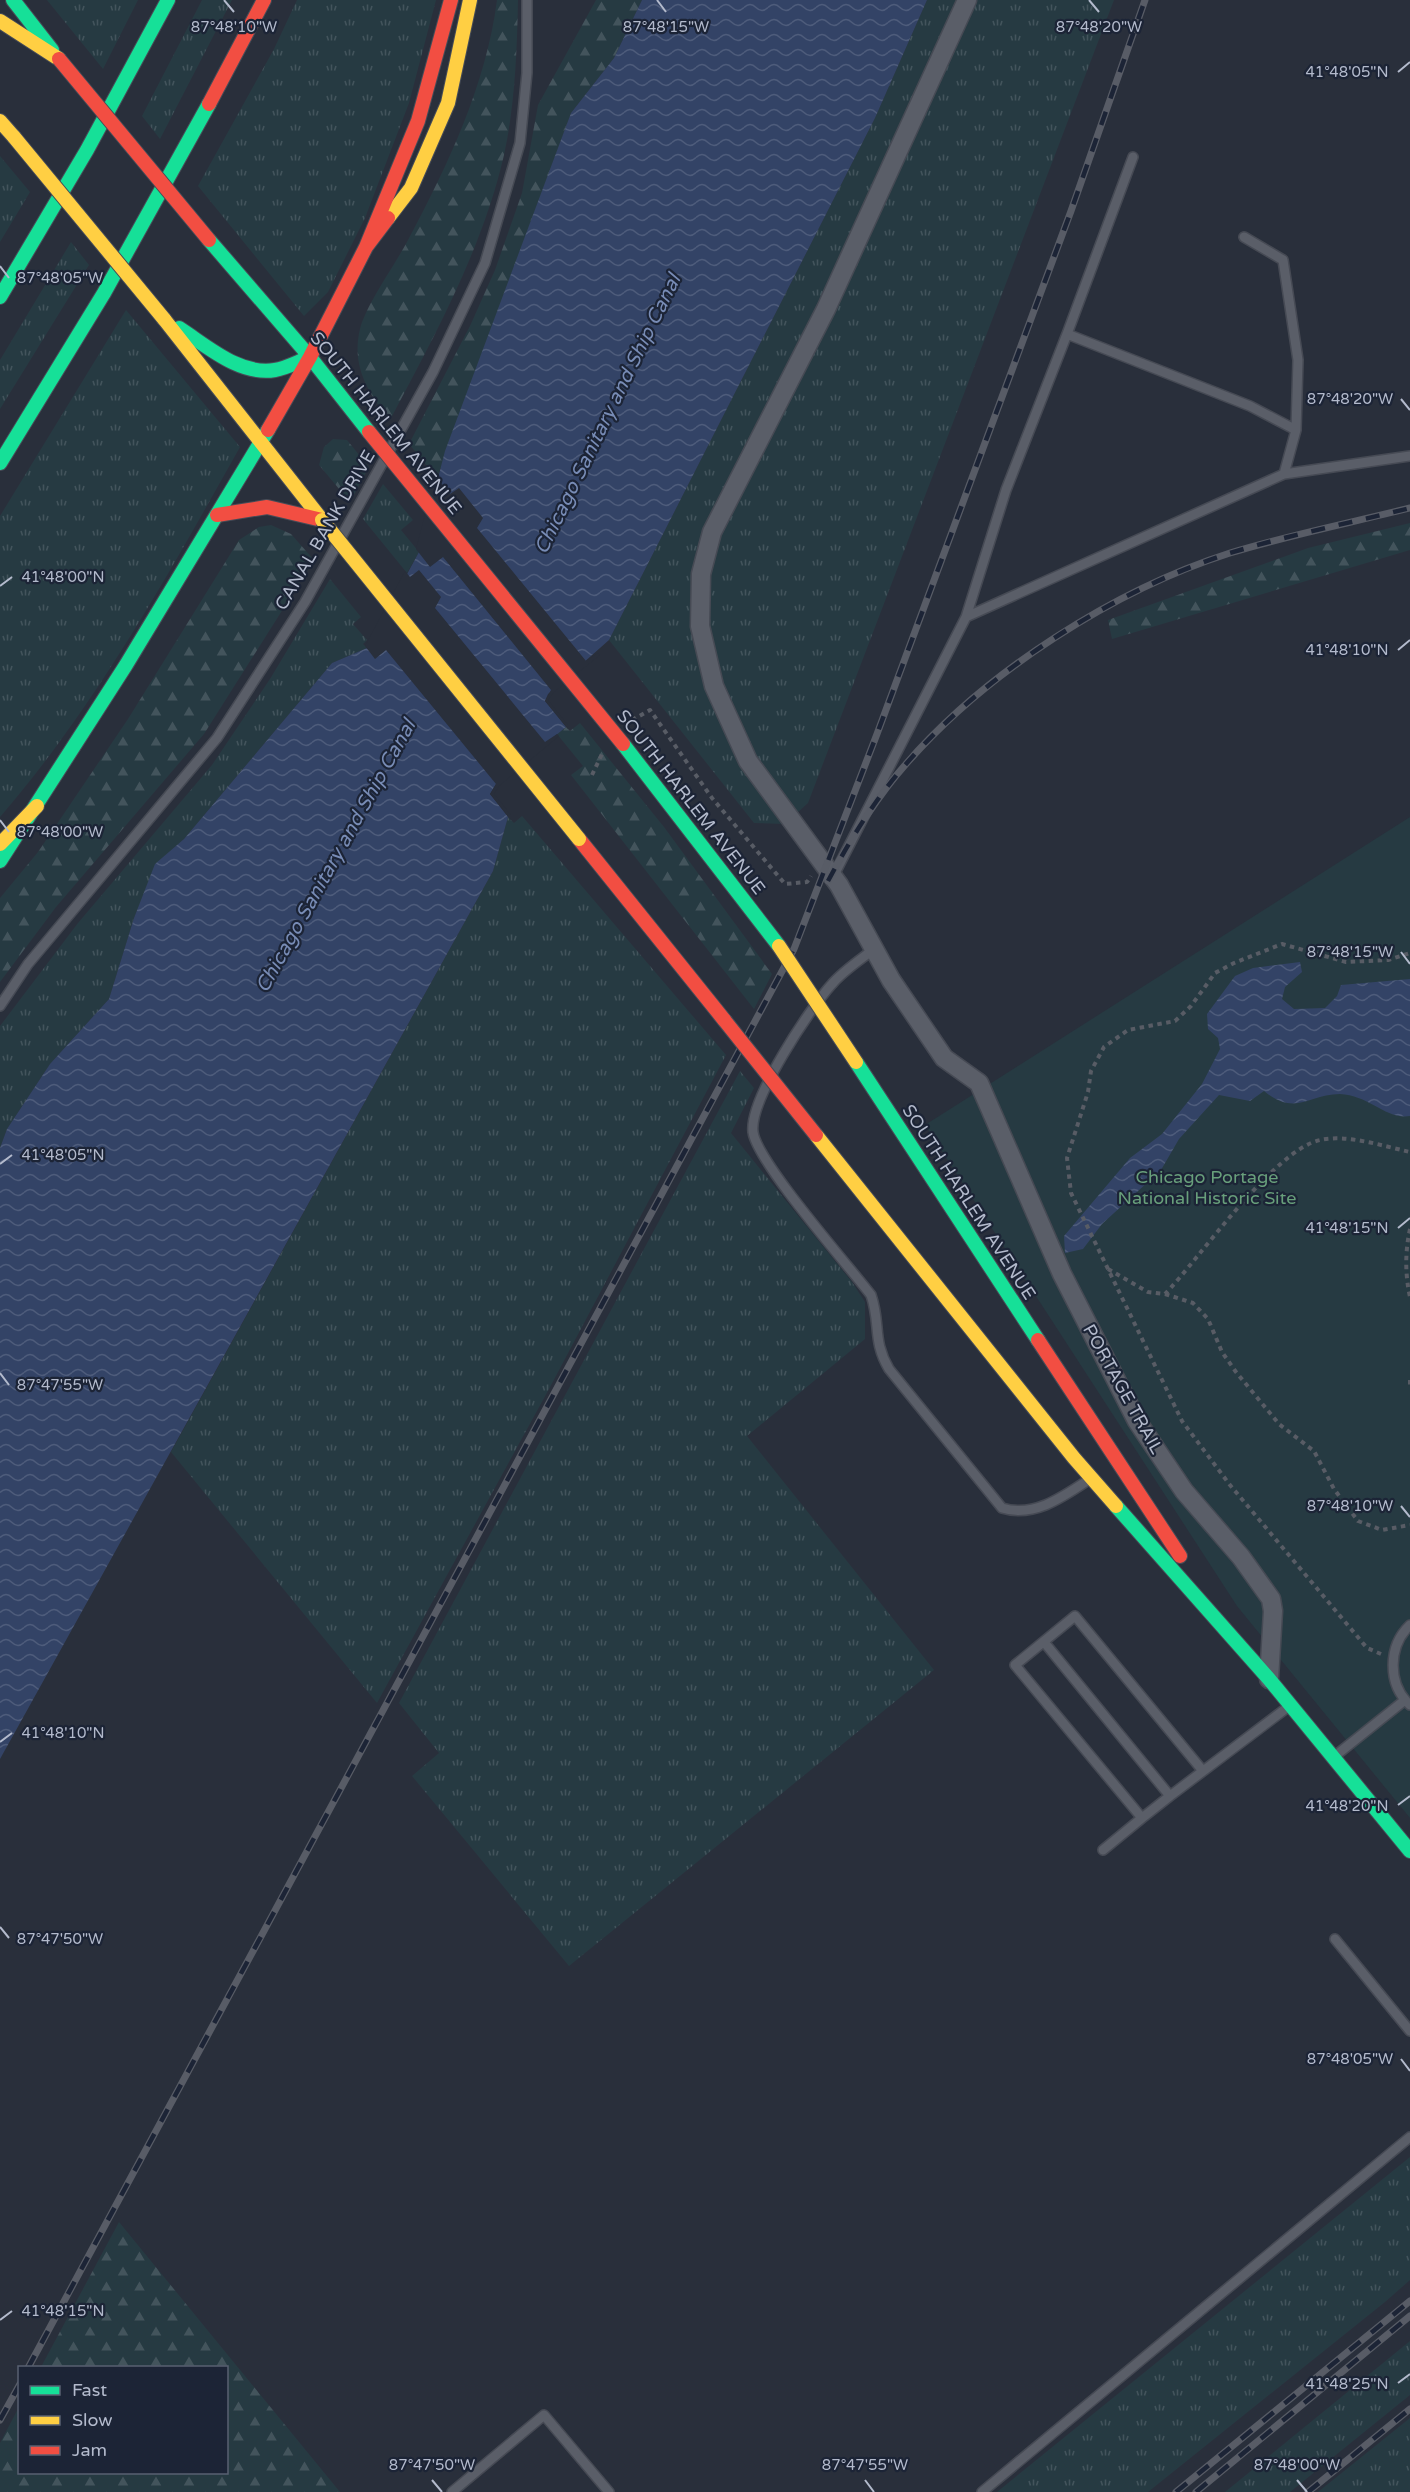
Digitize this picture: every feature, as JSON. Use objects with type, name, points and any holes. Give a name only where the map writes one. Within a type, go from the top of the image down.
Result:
[{"type":"main road","name":"SOUTH HARLEM AVENUE","points":[[13,0],[209,240],[310,357],[728,876],[795,968],[1156,1522],[1269,1679]]},
{"type":"main road","points":[[0,297],[67,186],[168,0]]},
{"type":"main road","points":[[0,463],[133,243],[200,124],[264,0]]},
{"type":"main road","points":[[0,861],[37,806],[261,444],[310,357],[366,247],[418,121],[451,0]]},
{"type":"main road","points":[[366,247],[411,188],[448,103],[470,0]]},
{"type":"main road","points":[[0,21],[59,59]]},
{"type":"main road","name":"SOUTH HARLEM AVENUE","points":[[0,121],[164,319],[261,444],[1092,1478],[1269,1679],[1410,1851]]},
{"type":"main road","points":[[164,319],[241,365],[274,370],[310,357]]},
{"type":"main road","points":[[217,515],[267,507],[322,520]]},
{"type":"main road","points":[[0,844],[37,806]]},
{"type":"street","points":[[874,949],[828,869],[748,761],[714,686],[699,626],[701,574],[711,532],[826,309],[967,0]]},
{"type":"street","name":"PORTAGE TRAIL","points":[[874,949],[891,980],[944,1058],[979,1083],[1062,1274],[1137,1421],[1184,1491],[1241,1557],[1271,1599],[1273,1611],[1269,1679]]},
{"type":"lane","name":"CANAL BANK DRIVE","points":[[0,1006],[28,964],[217,738],[305,602],[433,372],[485,263],[520,143],[527,73],[527,0]]},
{"type":"lane","points":[[828,869],[966,617],[1006,490],[1133,158]]},
{"type":"lane","points":[[1244,237],[1283,260],[1298,360],[1296,430],[1284,474]]},
{"type":"lane","points":[[1067,334],[1250,406],[1296,430]]},
{"type":"lane","points":[[966,617],[1284,474],[1410,456]]},
{"type":"lane","points":[[874,949],[833,982],[803,1019],[757,1107],[753,1132],[766,1161],[871,1294],[878,1313],[879,1352],[889,1369],[1002,1508],[1018,1513],[1040,1506],[1061,1498],[1092,1478]]},
{"type":"lane","points":[[1142,1818],[1015,1665],[1075,1617],[1203,1771]]},
{"type":"lane","points":[[1333,1758],[1407,1702],[1397,1687],[1393,1659],[1397,1643],[1410,1625]]},
{"type":"lane","points":[[1044,1642],[1170,1796]]},
{"type":"lane","points":[[1102,1850],[1290,1705]]},
{"type":"lane","points":[[1335,1939],[1410,2031]]},
{"type":"lane","points":[[982,2492],[1410,2137]]},
{"type":"lane","points":[[452,2492],[544,2415],[609,2492]]},
{"type":"path","points":[[625,726],[650,710],[712,798],[785,884],[807,882],[828,869]]},
{"type":"path","points":[[592,775],[605,747]]},
{"type":"path","points":[[1393,1659],[1367,1648],[1230,1485],[1182,1421],[1071,1193],[1067,1158],[1088,1092],[1091,1071],[1104,1047],[1128,1030],[1175,1021],[1191,1006],[1204,984],[1215,974],[1234,963],[1282,944],[1346,962],[1388,960],[1410,953]]},
{"type":"path","points":[[1165,1294],[1214,1233],[1282,1164],[1308,1144],[1321,1140],[1345,1139],[1410,1152]]},
{"type":"path","points":[[1410,1229],[1406,1247],[1410,1297]]},
{"type":"path","points":[[1104,1263],[1110,1272],[1148,1292],[1165,1294],[1193,1303],[1208,1319],[1222,1352],[1236,1372],[1279,1424],[1314,1451],[1335,1489],[1358,1521],[1382,1530],[1410,1526]]},
{"type":"path","points":[[1410,1380],[1410,1386]]},
{"type":"green space","points":[[47,0],[138,0],[103,69]]},
{"type":"green space","points":[[202,0],[232,0],[160,139],[142,116]]},
{"type":"green space","points":[[297,0],[436,0],[409,103],[365,218],[328,292],[304,316],[198,186],[274,49]]},
{"type":"green space","points":[[497,0],[518,0],[513,98],[504,155],[483,225],[456,291],[390,420],[375,400],[363,378],[358,355],[360,329],[375,296],[423,212],[451,154],[475,94],[492,32]]},
{"type":"green space","points":[[596,0],[642,0],[614,58],[571,113],[437,478],[409,444],[470,326],[495,270],[522,193],[538,105]]},
{"type":"green space","points":[[927,0],[1114,0],[808,803],[785,824],[754,823],[609,640],[875,118]]},
{"type":"green space","points":[[0,156],[30,192],[0,242]]},
{"type":"green space","points":[[71,242],[89,265],[0,409],[0,360]]},
{"type":"green space","points":[[126,310],[240,447],[158,591],[99,685],[35,774],[0,817],[0,516]]},
{"type":"green space","points":[[333,439],[347,440],[369,467],[350,502],[319,465],[324,447]]},
{"type":"green space","points":[[383,484],[413,520],[401,530],[419,552],[407,573],[363,519]]},
{"type":"green space","points":[[1410,523],[1410,550],[1112,639],[1108,620],[1308,548]]},
{"type":"green space","points":[[271,525],[291,534],[314,560],[204,734],[56,907],[0,982],[0,898],[38,852],[128,719],[239,540],[259,527]]},
{"type":"green space","points":[[330,579],[361,617],[353,624],[367,640],[363,644],[367,648],[332,663],[184,839],[156,864],[134,918],[109,999],[50,1064],[7,1129],[0,1148],[0,1026],[78,923],[212,765],[270,679]]},
{"type":"green space","points":[[580,723],[664,827],[772,974],[754,1009],[571,775],[583,766],[557,734],[566,727],[570,731]]},
{"type":"green space","points":[[522,816],[726,1055],[549,1389],[377,1703],[171,1452],[493,871],[508,817],[514,823]]},
{"type":"green space","name":"Chicago Portage National Historic Site","points":[[1410,817],[1410,1818],[1237,1606],[925,1125]]},
{"type":"green space","points":[[740,1071],[754,1088],[731,1133],[852,1282],[865,1302],[865,1339],[747,1436],[934,1670],[569,1966],[412,1776],[439,1753],[399,1703]]},
{"type":"green space","points":[[1410,2157],[1410,2280],[1385,2302],[1148,2492],[997,2492]]},
{"type":"green space","points":[[119,2222],[340,2492],[0,2492],[0,2443],[18,2409],[18,2474],[228,2474],[228,2366],[42,2366]]},
{"type":"green space","points":[[1410,2341],[1410,2395],[1290,2492],[1225,2492]]},
{"type":"green space","points":[[1410,2418],[1410,2492],[1318,2492]]},
{"type":"water","name":"Chicago Sanitary and Ship Canal","points":[[642,0],[927,0],[875,118],[609,640],[548,694],[545,701],[566,727],[496,784],[490,794],[508,817],[493,871],[0,1759],[0,1148],[7,1129],[50,1064],[109,999],[134,918],[155,864],[184,839],[332,663],[367,648],[419,552],[445,451],[571,113],[614,58]]},
{"type":"water","points":[[1300,962],[1302,972],[1285,987],[1282,999],[1294,1009],[1325,1008],[1337,996],[1341,985],[1410,979],[1410,1116],[1393,1114],[1350,1095],[1329,1095],[1294,1103],[1275,1099],[1264,1091],[1250,1101],[1219,1095],[1179,1139],[1161,1170],[1102,1224],[1083,1249],[1065,1253],[1064,1236],[1130,1158],[1162,1134],[1202,1084],[1220,1049],[1218,1038],[1208,1029],[1207,1014],[1235,976],[1253,968]]},
{"type":"pier","points":[[435,476],[450,494],[459,488],[483,518],[477,528],[586,661],[598,653],[600,655],[554,692],[548,700],[568,725],[568,729],[545,701],[551,690],[443,557],[430,567],[416,549]]},
{"type":"pier","points":[[419,570],[441,597],[435,608],[545,742],[557,734],[559,736],[499,786],[494,794],[511,815],[511,820],[490,794],[496,784],[386,650],[375,659],[365,646],[405,571],[410,577]]},
{"type":"railway","points":[[29,2366],[794,949],[877,734],[1071,211],[1145,0]]},
{"type":"railway","points":[[828,881],[864,820],[906,764],[974,697],[1054,638],[1098,612],[1186,569],[1252,547],[1410,508]]},
{"type":"railway","points":[[1176,2492],[1410,2301]]},
{"type":"railway","points":[[1196,2492],[1410,2316]]},
{"type":"railway","points":[[0,2420],[18,2388]]},
{"type":"railway","points":[[1308,2492],[1410,2409]]},
{"type":"traffic: fast","points":[[13,0],[52,50]]},
{"type":"traffic: fast","points":[[0,297],[87,150],[168,0]]},
{"type":"traffic: fast","points":[[0,463],[104,293],[209,104]]},
{"type":"traffic: fast","points":[[209,240],[310,357],[369,432]]},
{"type":"traffic: fast","points":[[179,328],[224,358],[262,371],[275,370],[310,357]]},
{"type":"traffic: fast","points":[[0,861],[126,665],[268,430]]},
{"type":"traffic: fast","points":[[623,744],[779,946]]},
{"type":"traffic: fast","points":[[856,1062],[1038,1340]]},
{"type":"traffic: fast","points":[[1116,1506],[1269,1679],[1410,1851]]},
{"type":"traffic: slow","points":[[388,218],[411,188],[448,103],[470,0]]},
{"type":"traffic: slow","points":[[0,21],[59,59]]},
{"type":"traffic: slow","points":[[0,121],[14,137]]},
{"type":"traffic: slow","points":[[14,137],[164,319]]},
{"type":"traffic: slow","points":[[164,319],[322,520]]},
{"type":"traffic: slow","points":[[322,520],[579,839]]},
{"type":"traffic: slow","points":[[0,844],[37,806]]},
{"type":"traffic: slow","points":[[779,946],[856,1062]]},
{"type":"traffic: slow","points":[[816,1135],[1074,1458],[1116,1506]]},
{"type":"traffic: jam","points":[[209,104],[264,0]]},
{"type":"traffic: jam","points":[[366,247],[418,121],[451,0]]},
{"type":"traffic: jam","points":[[59,59],[209,240]]},
{"type":"traffic: jam","points":[[268,430],[310,357],[366,247],[388,218]]},
{"type":"traffic: jam","points":[[369,432],[623,744]]},
{"type":"traffic: jam","points":[[217,515],[267,507],[322,520]]},
{"type":"traffic: jam","points":[[579,839],[725,1021]]},
{"type":"traffic: jam","points":[[725,1021],[816,1135]]},
{"type":"traffic: jam","points":[[1038,1340],[1180,1556]]}]
